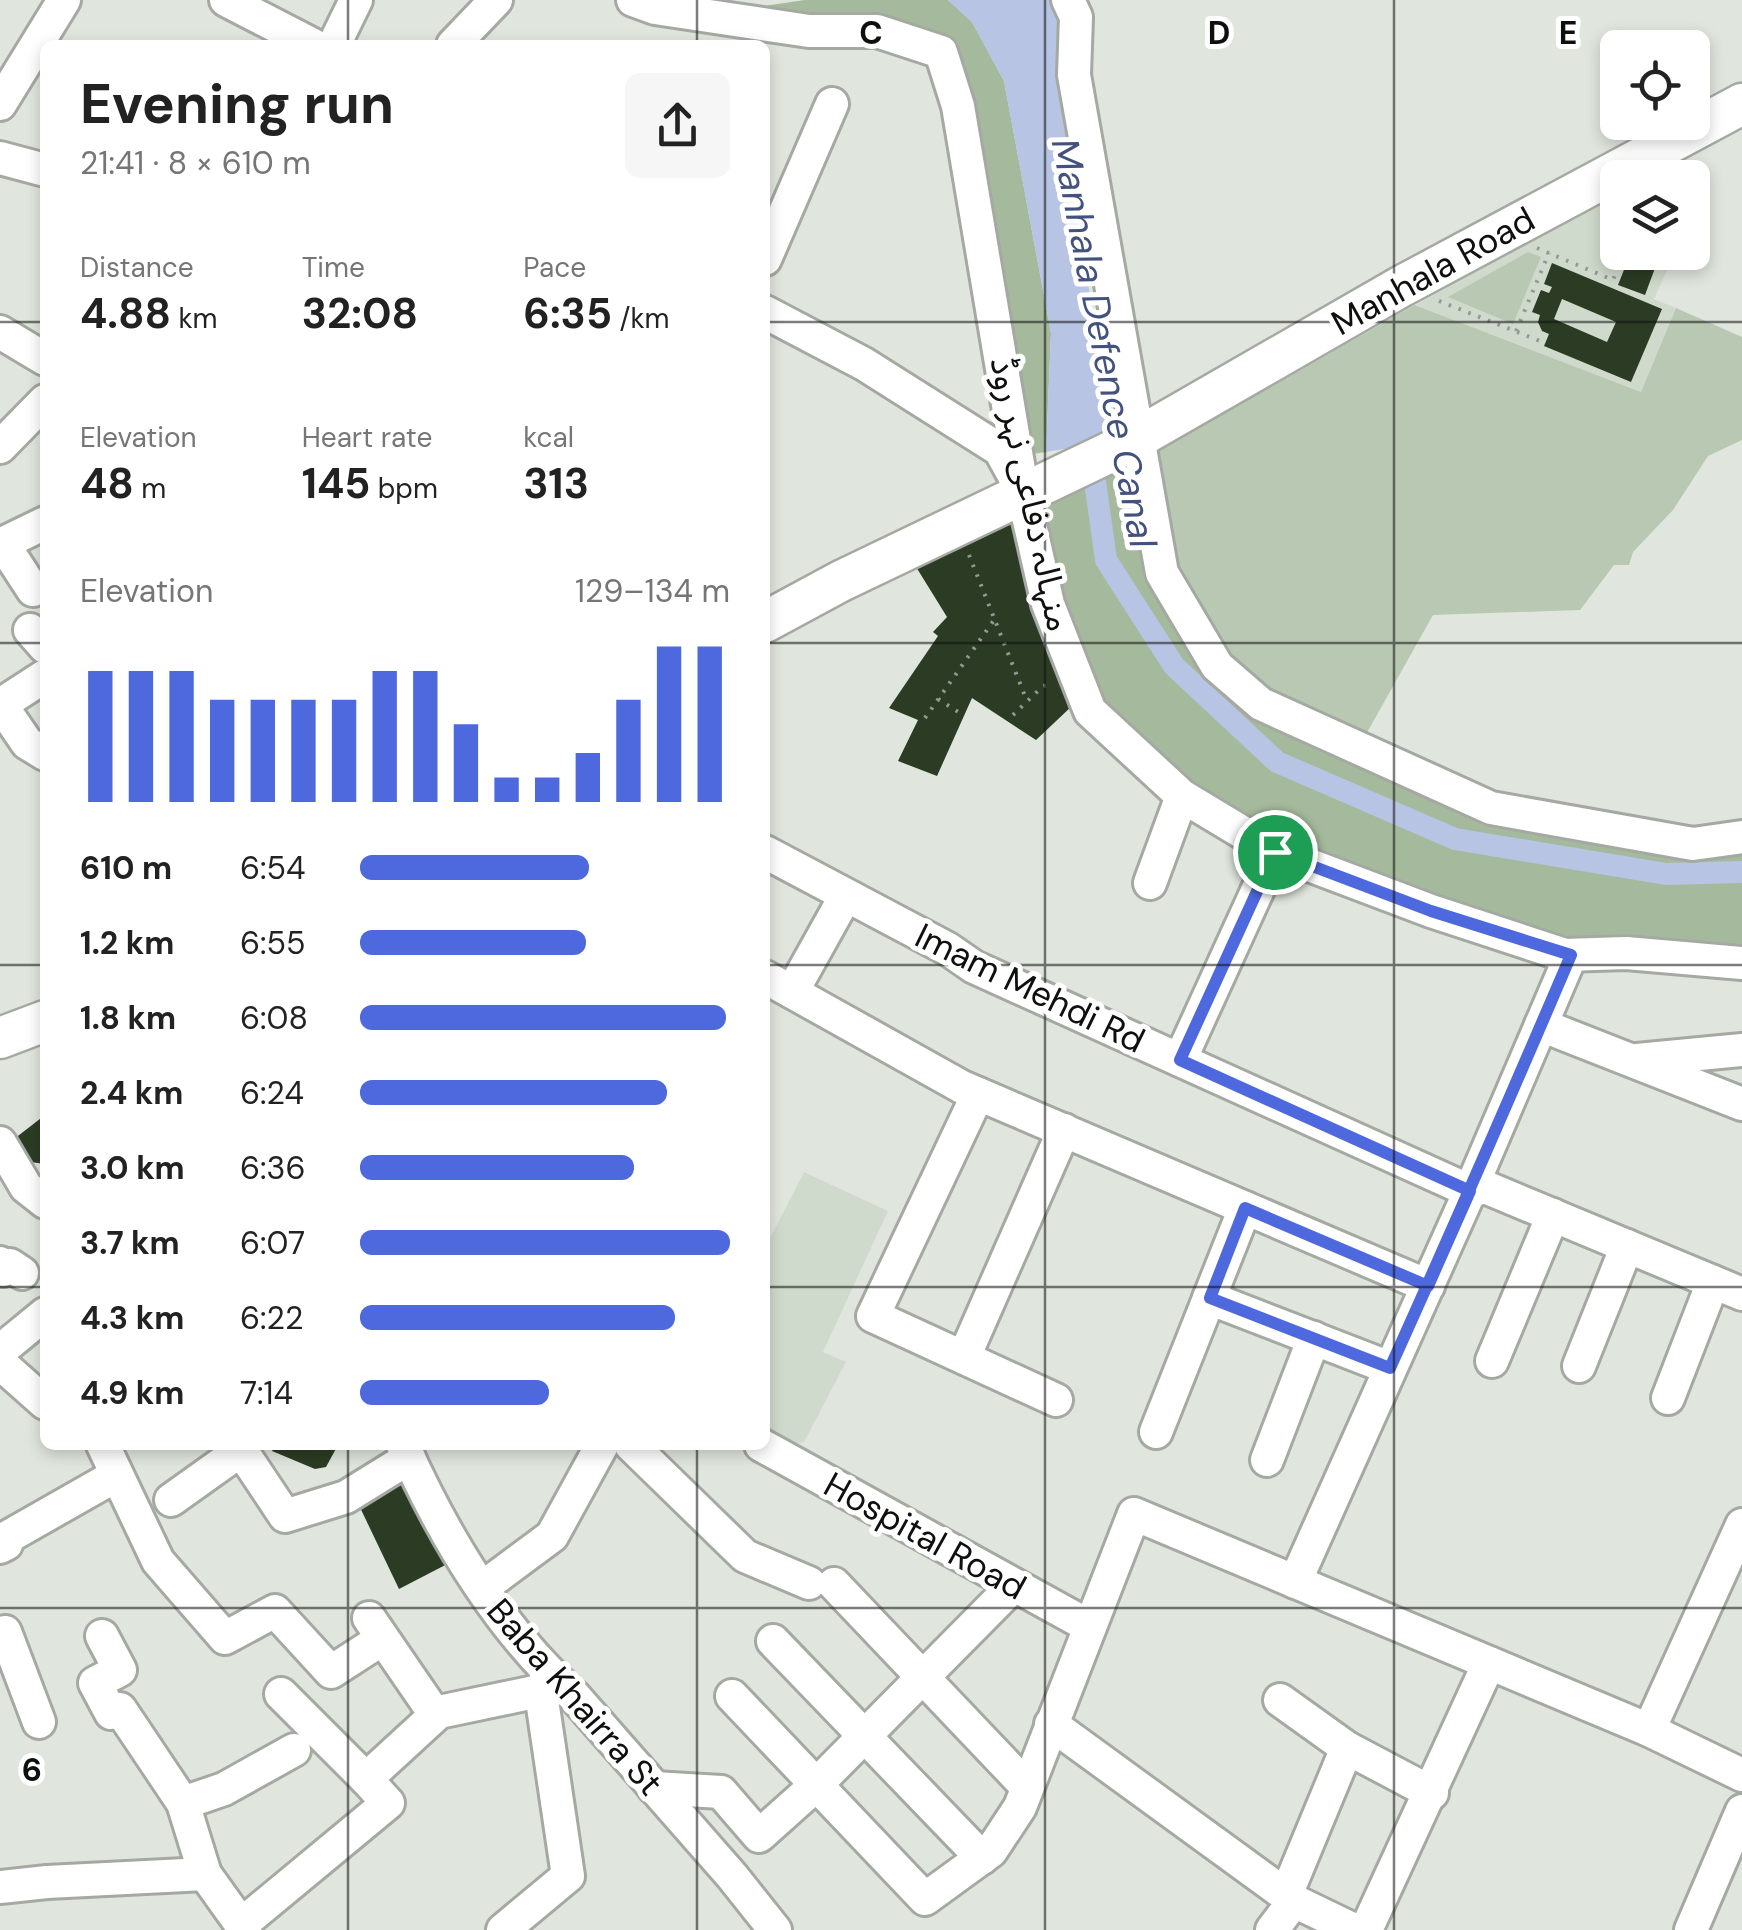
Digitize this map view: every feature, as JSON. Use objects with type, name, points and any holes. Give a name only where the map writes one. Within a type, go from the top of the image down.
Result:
[{"type":"main road","name":"Manhala Road","points":[[1034,489],[1132,441],[1402,286],[1742,104]]},
{"type":"main road","points":[[770,619],[841,581],[954,543],[1034,489]]},
{"type":"main road","points":[[0,1038],[40,1023]]},
{"type":"street","points":[[0,104],[64,0]]},
{"type":"street","points":[[226,0],[303,40]]},
{"type":"street","points":[[336,40],[356,0]]},
{"type":"street","points":[[458,40],[496,0]]},
{"type":"street","name":"منہالہ دفاعی نہر روڈ","points":[[633,0],[655,8],[809,30],[877,30],[940,52],[958,106],[1034,489],[1048,604],[1090,712],[1182,796],[1275,852],[1431,911],[1571,955],[1626,954],[1742,963]]},
{"type":"street","points":[[1068,0],[1076,17],[1074,75],[1132,441],[1162,573],[1217,666],[1261,704],[1491,808],[1692,844],[1742,838]]},
{"type":"street","points":[[770,247],[832,104]]},
{"type":"street","points":[[0,158],[40,169]]},
{"type":"street","points":[[770,315],[864,364],[1000,450],[1034,489]]},
{"type":"street","points":[[0,332],[40,355]]},
{"type":"street","points":[[0,447],[40,406]]},
{"type":"street","points":[[32,590],[2,545],[40,526]]},
{"type":"street","points":[[40,679],[0,705],[27,743],[40,751]]},
{"type":"street","points":[[1150,883],[1182,796]]},
{"type":"street","points":[[1180,1060],[1275,852]]},
{"type":"street","name":"Imam Mehdi Rd","points":[[770,855],[948,949],[974,967],[1470,1191],[1484,1187],[1728,1288]]},
{"type":"street","points":[[845,897],[779,985],[978,1094],[1428,1286]]},
{"type":"street","points":[[1294,1582],[1571,955]]},
{"type":"street","points":[[1541,1025],[1742,1104]]},
{"type":"street","points":[[1630,1060],[1742,1050]]},
{"type":"street","points":[[978,1094],[873,1316],[1056,1400]]},
{"type":"street","points":[[964,1357],[1064,1130]]},
{"type":"street","points":[[20,1160],[32,1194],[40,1199]]},
{"type":"street","points":[[1156,1432],[1245,1208]]},
{"type":"street","points":[[1492,1361],[1553,1215]]},
{"type":"street","points":[[1579,1366],[1627,1246]]},
{"type":"street","points":[[1668,1398],[1728,1288]]},
{"type":"street","points":[[1210,1298],[1390,1368]]},
{"type":"street","points":[[40,1319],[0,1361],[40,1398]]},
{"type":"street","points":[[1267,1460],[1314,1338]]},
{"type":"street","points":[[106,1450],[158,1561],[225,1638],[274,1611],[331,1672],[376,1628],[430,1707]]},
{"type":"street","points":[[171,1500],[241,1450],[285,1516],[346,1497],[406,1452]]},
{"type":"street","points":[[482,1588],[552,1536],[599,1450]]},
{"type":"street","points":[[635,1450],[746,1556],[822,1584],[922,1678],[1027,1788]]},
{"type":"street","name":"Hospital Road","points":[[770,1450],[1090,1626]]},
{"type":"street","name":"Baba Khairra St","points":[[406,1452],[432,1511],[545,1681],[574,1697],[775,1930]]},
{"type":"street","points":[[0,1546],[6,1544],[6,1538],[116,1476]]},
{"type":"street","points":[[732,1696],[925,1900],[992,1851],[1020,1807],[1134,1514],[1649,1730],[1742,1776]]},
{"type":"street","points":[[1649,1730],[1742,1525]]},
{"type":"street","points":[[654,1788],[721,1792],[759,1836],[816,1785],[1014,1585]]},
{"type":"street","points":[[0,1636],[5,1632],[38,1722]]},
{"type":"street","points":[[102,1636],[120,1670],[96,1683],[112,1713],[120,1709],[182,1803],[205,1874],[244,1927],[388,1803],[281,1694]]},
{"type":"street","points":[[773,1642],[982,1858]]},
{"type":"street","points":[[1366,1930],[1489,1662]]},
{"type":"street","points":[[366,1779],[439,1712],[545,1681],[542,1700],[568,1876],[503,1930]]},
{"type":"street","points":[[1280,1700],[1347,1748],[1432,1792]]},
{"type":"street","points":[[1051,1724],[1290,1898],[1354,1930]]},
{"type":"street","points":[[1272,1930],[1290,1898],[1347,1748]]},
{"type":"street","points":[[182,1803],[224,1788],[294,1750]]},
{"type":"street","points":[[1692,1930],[1742,1812]]},
{"type":"street","points":[[0,1887],[205,1874]]},
{"type":"path","points":[[1529,244],[1613,280],[1617,270]]},
{"type":"path","points":[[1516,332],[1549,253]]},
{"type":"path","points":[[1402,286],[1540,341]]},
{"type":"path","points":[[954,543],[995,618],[1027,701]]},
{"type":"path","points":[[926,718],[995,618]]},
{"type":"path","points":[[1013,714],[1043,686],[1054,683]]},
{"type":"path","points":[[938,699],[964,716]]},
{"type":"shaded area","points":[[1600,199],[1600,270],[1667,270],[1654,299],[1676,308],[1641,392],[1416,305]]},
{"type":"shaded area","points":[[1528,252],[1541,257],[1513,324],[1448,297]]},
{"type":"shaded area","points":[[1415,305],[1641,392],[1676,308],[1742,337],[1742,440],[1708,456],[1673,510],[1633,552],[1629,565],[1614,565],[1580,610],[1433,615],[1364,738],[1272,695],[1225,659],[1181,593],[1151,455]]},
{"type":"shaded area","points":[[804,1172],[888,1211],[823,1352],[846,1362],[804,1442],[793,1444],[770,1433],[770,1238]]},
{"type":"green space","points":[[614,0],[718,0],[751,8],[805,0],[948,0],[972,22],[1004,81],[1051,333],[1046,452],[1024,455],[946,45],[644,24]]},
{"type":"green space","points":[[1123,466],[1153,577],[1205,669],[1495,818],[1742,851],[1742,949],[1573,943],[1283,842],[1191,785],[1101,702],[1066,605],[1039,508]]},
{"type":"water","points":[[948,0],[1049,0],[1056,10],[1067,144],[1112,441],[1046,452],[1051,333],[1004,81],[972,22]]},
{"type":"building","points":[[1552,263],[1662,309],[1631,382],[1544,346],[1549,334],[1542,331],[1540,315],[1532,312],[1541,290],[1549,293],[1552,287],[1544,284]],"holes":[[[1562,299],[1616,322],[1607,342],[1554,319]]]},
{"type":"building","points":[[1624,270],[1654,270],[1645,295],[1618,285]]},
{"type":"building","points":[[1012,515],[1038,626],[1072,706],[1036,740],[972,698],[937,776],[898,761],[918,720],[889,708],[938,636],[933,632],[947,617],[913,562]]},
{"type":"building","points":[[40,1119],[40,1163],[23,1161],[5,1146]]},
{"type":"building","points":[[335,1450],[326,1467],[315,1469],[272,1451]]},
{"type":"building","points":[[405,1465],[455,1560],[399,1589],[355,1497]]},
{"type":"waterway","name":"Manhala Defence Canal","points":[[1091,453],[1106,560],[1174,666],[1277,762],[1455,839],[1666,874],[1742,872]]},
{"type":"route","points":[[1275,852],[1180,1060],[1470,1191],[1428,1286],[1245,1208],[1210,1298],[1390,1368],[1428,1286],[1470,1191],[1571,955],[1431,911],[1275,852]]}]
